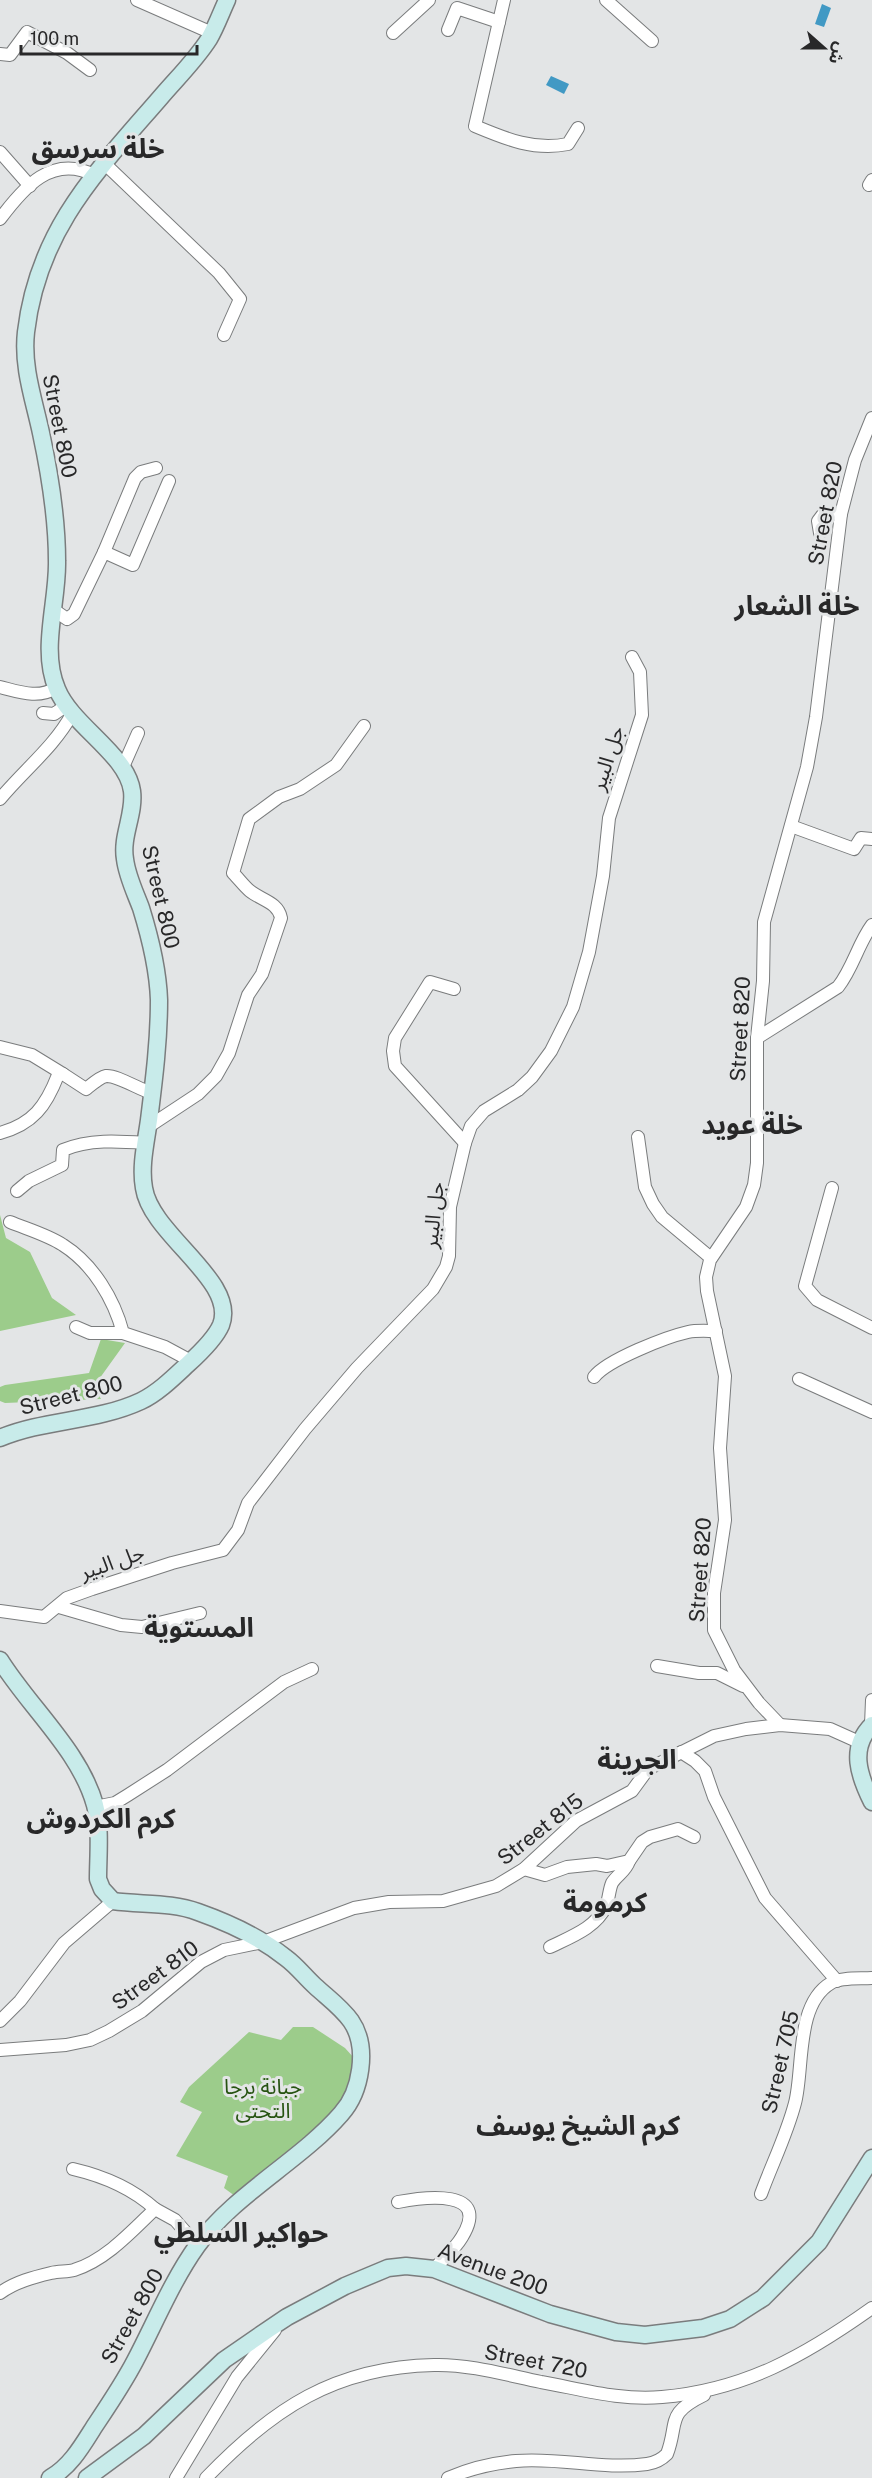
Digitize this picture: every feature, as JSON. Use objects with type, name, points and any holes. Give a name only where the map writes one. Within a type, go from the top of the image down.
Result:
[{"type":"main road","name":"Street 800","points":[[0,1438],[48,1424],[97,1416],[143,1400],[191,1361],[221,1324],[223,1306],[218,1291],[157,1221],[147,1203],[143,1186],[146,1135],[156,1064],[159,996],[151,946],[125,860],[124,842],[132,802],[132,789],[123,767],[69,709],[56,688],[51,658],[57,563],[55,532],[42,438],[26,367],[26,335],[41,262],[61,223],[99,169],[197,56],[212,33],[227,0]]},
{"type":"main road","points":[[0,1660],[16,1686],[81,1768],[95,1807],[98,1879],[102,1889],[113,1901]]},
{"type":"main road","points":[[871,1725],[859,1742],[858,1761],[863,1785],[872,1802]]},
{"type":"main road","name":"Street 800","points":[[50,2478],[69,2464],[103,2413],[135,2362],[154,2320],[197,2245],[244,2198],[342,2114],[355,2093],[360,2071],[360,2042],[352,2023],[336,2003],[288,1959],[230,1924],[195,1911],[158,1904],[113,1901]]},
{"type":"main road","name":"Avenue 200","points":[[87,2478],[144,2436],[224,2360],[287,2316],[364,2277],[387,2268],[406,2266],[434,2269],[550,2314],[616,2332],[645,2335],[703,2328],[730,2319],[763,2298],[819,2242],[872,2158]]},
{"type":"street","points":[[137,0],[212,33]]},
{"type":"street","points":[[393,33],[429,0]]},
{"type":"street","points":[[504,0],[475,126],[523,145],[552,147],[568,144],[578,128]]},
{"type":"street","points":[[606,0],[652,41]]},
{"type":"street","points":[[448,30],[457,8],[499,22]]},
{"type":"street","points":[[0,54],[10,55],[27,32],[67,53],[90,70]]},
{"type":"street","points":[[0,152],[30,186]]},
{"type":"street","points":[[0,219],[5,204],[51,170],[62,167],[99,169],[219,273],[240,299],[224,335]]},
{"type":"street","name":"Street 820","points":[[780,1725],[734,1670],[714,1630],[714,1593],[725,1520],[720,1448],[725,1377],[706,1277],[711,1258],[746,1207],[754,1185],[757,1163],[757,1038],[763,981],[764,922],[807,768],[816,717],[841,514],[855,460],[867,438],[872,418]]},
{"type":"street","points":[[54,610],[67,619],[74,614],[104,552],[135,478],[141,472],[156,468]]},
{"type":"street","points":[[104,552],[133,565],[169,481]]},
{"type":"street","points":[[820,533],[818,521],[824,513],[841,514]]},
{"type":"street","name":"جل البير","points":[[0,1611],[44,1617],[59,1607],[67,1598],[172,1563],[215,1553],[228,1545],[238,1530],[248,1503],[305,1429],[357,1368],[433,1289],[449,1256],[450,1207],[465,1143],[477,1118],[484,1111],[518,1090],[542,1065],[573,1007],[589,952],[603,876],[609,818],[642,715],[640,672],[632,657]]},
{"type":"street","points":[[0,687],[34,695],[47,693],[56,688]]},
{"type":"street","points":[[0,799],[16,778],[40,758],[66,726],[69,709],[54,714],[43,713]]},
{"type":"street","points":[[17,1191],[28,1181],[62,1165],[63,1150],[73,1146],[146,1135],[198,1094],[216,1076],[229,1053],[248,995],[262,974],[281,918],[280,910],[274,904],[249,890],[233,873],[249,819],[279,797],[300,789],[336,765],[364,726]]},
{"type":"street","points":[[123,767],[138,733]]},
{"type":"street","points":[[791,826],[854,849],[861,838],[872,839]]},
{"type":"street","points":[[757,1038],[838,987],[846,977],[872,925]]},
{"type":"street","points":[[454,988],[430,982],[395,1038],[393,1051],[395,1066],[465,1143]]},
{"type":"street","points":[[0,1047],[32,1055],[86,1089],[105,1076],[116,1077],[140,1090],[152,1093]]},
{"type":"street","points":[[0,1133],[26,1123],[45,1102],[58,1075],[63,1074]]},
{"type":"street","points":[[638,1137],[645,1187],[653,1204],[662,1217],[711,1258]]},
{"type":"street","points":[[832,1188],[804,1281],[805,1286],[817,1300],[872,1328]]},
{"type":"street","points":[[10,1222],[63,1244],[90,1268],[105,1288],[123,1333]]},
{"type":"street","points":[[76,1328],[90,1333],[123,1333],[165,1347],[191,1361]]},
{"type":"street","points":[[594,1377],[612,1362],[671,1338],[689,1332],[716,1331]]},
{"type":"street","points":[[799,1379],[872,1412]]},
{"type":"street","points":[[59,1607],[121,1625],[142,1627],[200,1613]]},
{"type":"street","points":[[657,1666],[699,1673],[717,1673],[740,1684],[751,1693]]},
{"type":"street","points":[[95,1807],[115,1803],[128,1795],[167,1770],[284,1682],[312,1669]]},
{"type":"street","points":[[871,1725],[872,1700]]},
{"type":"street","name":"Street 815","points":[[263,1942],[354,1908],[389,1902],[443,1901],[496,1886],[524,1869],[576,1821],[632,1791],[648,1770],[714,1736],[780,1725],[830,1730],[859,1742]]},
{"type":"street","points":[[681,1752],[695,1761],[705,1772],[714,1797],[765,1898],[837,1981],[872,1978]]},
{"type":"street","points":[[550,1947],[588,1928],[606,1905],[610,1886],[627,1866],[642,1842],[650,1837],[678,1829],[694,1837]]},
{"type":"street","points":[[524,1869],[545,1875],[567,1867],[596,1864],[607,1866],[629,1861]]},
{"type":"street","points":[[0,2022],[20,2001],[56,1952],[113,1901]]},
{"type":"street","name":"Street 810","points":[[0,2050],[28,2046],[66,2045],[90,2040],[142,2012],[201,1962],[224,1950],[263,1942]]},
{"type":"street","name":"Street 705","points":[[761,2194],[795,2102],[806,2023],[818,1995],[830,1983],[837,1981]]},
{"type":"street","points":[[73,2169],[98,2175],[145,2200],[155,2209],[175,2220],[197,2245]]},
{"type":"street","points":[[398,2202],[421,2198],[451,2198],[466,2206],[469,2215],[463,2237],[434,2269]]},
{"type":"street","points":[[0,2293],[16,2283],[52,2273],[74,2270],[93,2262],[127,2236],[155,2209]]},
{"type":"street","name":"Street 720","points":[[206,2478],[259,2426],[317,2390],[375,2370],[434,2365],[456,2366],[620,2396],[661,2397],[727,2386],[780,2366],[844,2328],[872,2308]]},
{"type":"street","points":[[176,2478],[237,2377],[287,2316]]},
{"type":"street","points":[[448,2478],[497,2463],[516,2461],[648,2464],[666,2454],[671,2427],[680,2409],[692,2400],[727,2386]]},
{"type":"green space","points":[[0,1215],[6,1238],[30,1252],[52,1298],[76,1315],[0,1331]]},
{"type":"green space","points":[[101,1339],[125,1343],[97,1382],[101,1399],[5,1403],[0,1401],[0,1387],[5,1385],[89,1373]]},
{"type":"green space","name":"جبانة برجا التحتى","points":[[293,2027],[313,2027],[345,2048],[354,2058],[354,2073],[338,2111],[235,2196],[224,2188],[228,2176],[176,2156],[202,2112],[180,2102],[189,2087],[249,2032],[281,2040]]},
{"type":"water","points":[[822,4],[831,8],[824,27],[815,24]]},
{"type":"water","points":[[551,76],[569,84],[564,94],[546,85]]},
{"type":"district","name":"خلة سرسق","points":[[98,148]]},
{"type":"district","name":"خلة الشعار","points":[[797,605]]},
{"type":"district","name":"خلة عويد","points":[[752,1124]]},
{"type":"district","name":"المستوية","points":[[199,1627]]},
{"type":"district","name":"الجرينة","points":[[637,1759]]},
{"type":"district","name":"كرم الكردوش","points":[[101,1818]]},
{"type":"district","name":"كرمومة","points":[[605,1902]]},
{"type":"district","name":"كرم الشيخ يوسف","points":[[578,2125]]},
{"type":"district","name":"حواكير السلطي","points":[[241,2232]]}]
